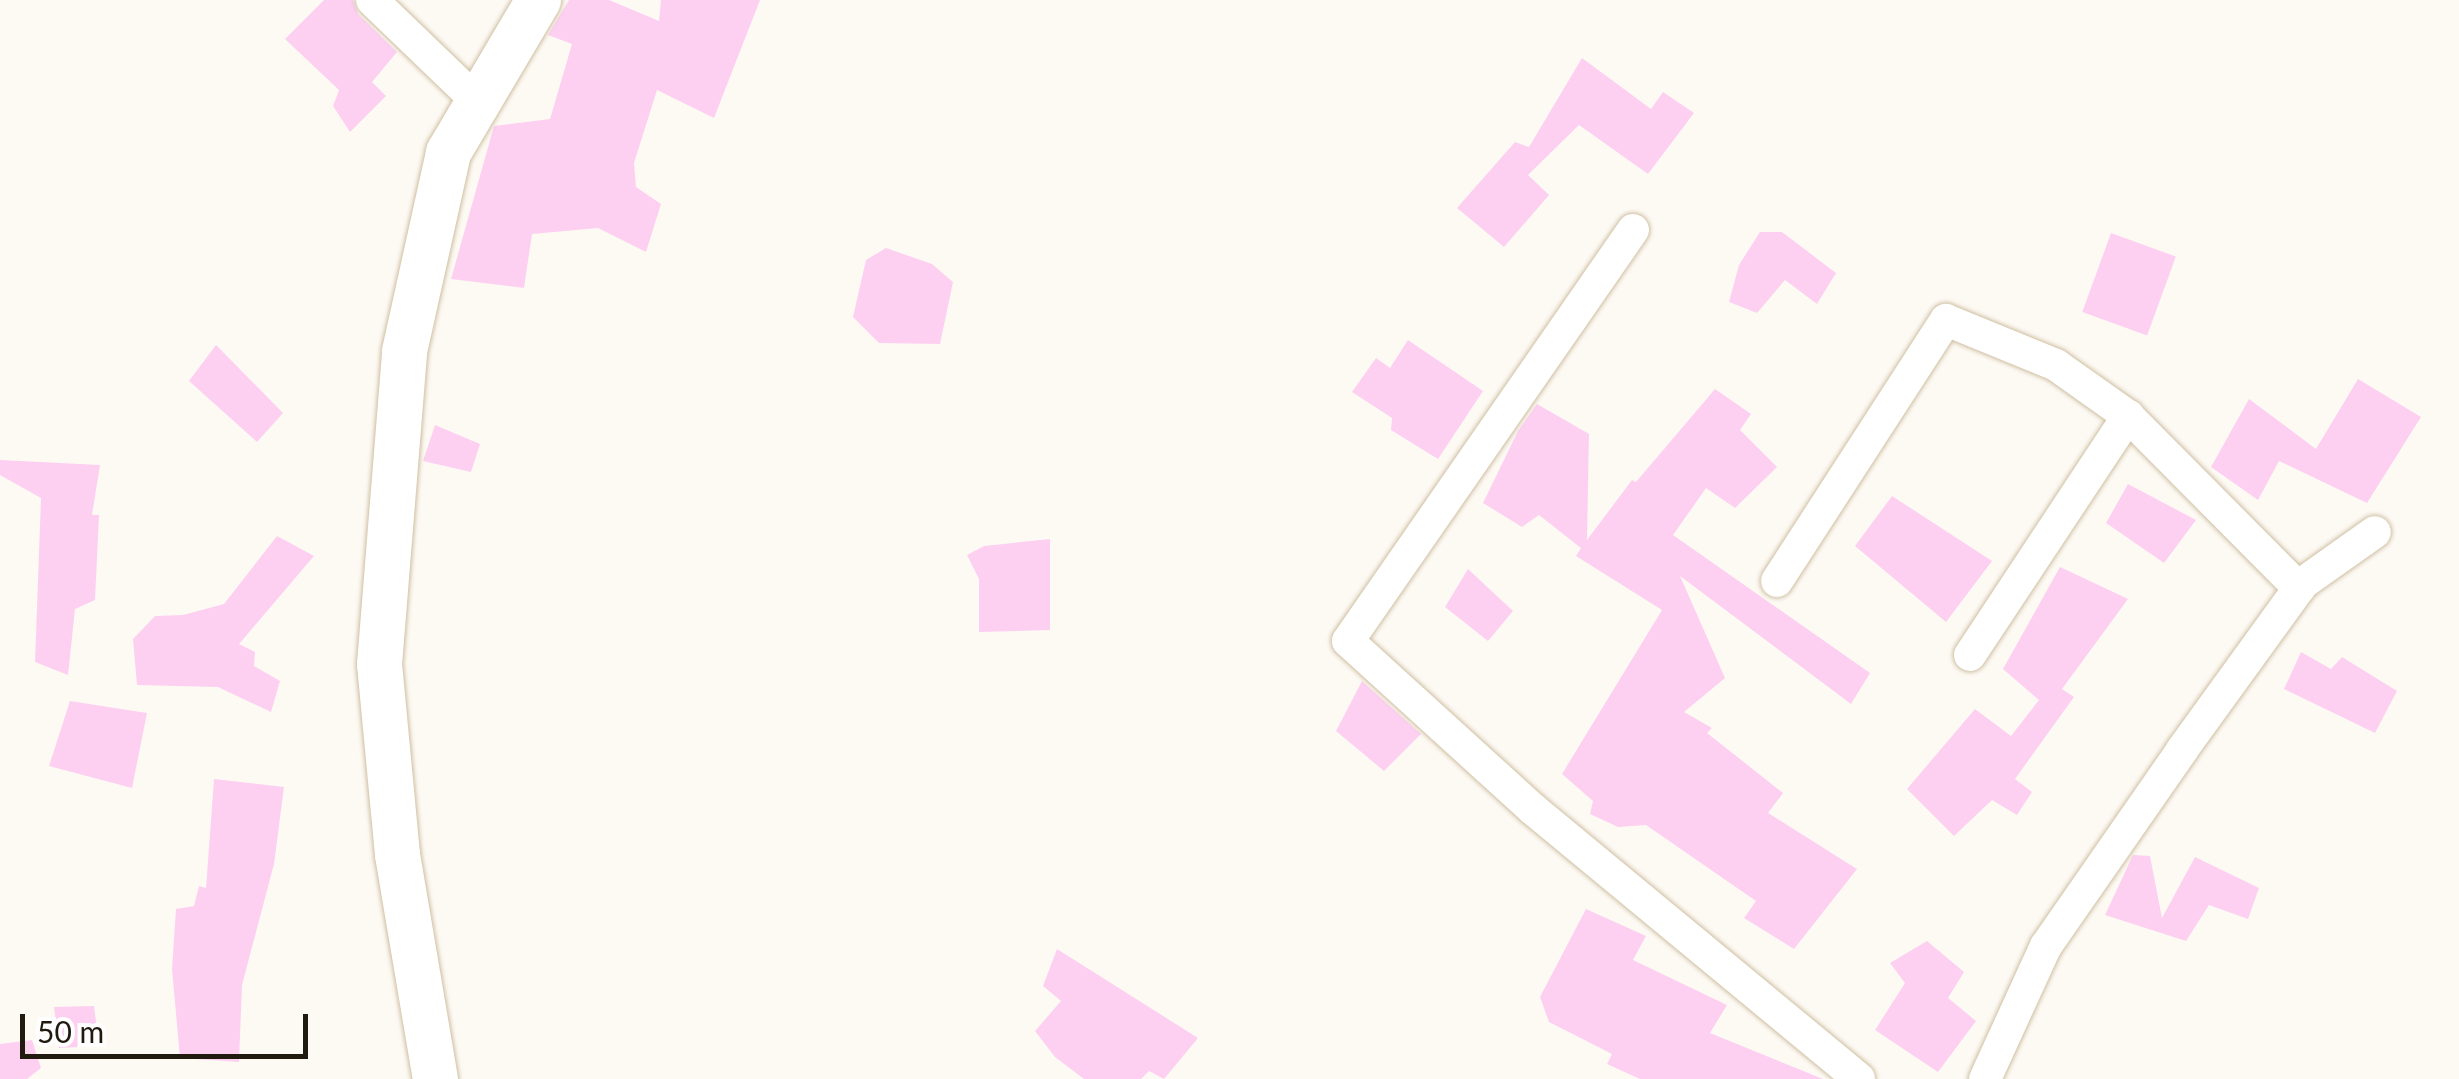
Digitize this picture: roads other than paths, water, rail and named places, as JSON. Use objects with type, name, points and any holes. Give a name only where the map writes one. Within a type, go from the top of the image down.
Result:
[{"type":"main road","points":[[435,1079],[397,854],[379,664],[404,352],[448,152],[538,0]]},
{"type":"street","points":[[372,0],[478,102]]},
{"type":"street","points":[[1633,230],[1348,641],[1534,810],[1859,1079]]},
{"type":"street","points":[[1777,581],[1946,320],[2056,365],[2128,416],[2299,588]]},
{"type":"street","points":[[1970,655],[2128,416]]},
{"type":"street","points":[[1985,1079],[2046,946],[2299,588],[2375,532]]}]
